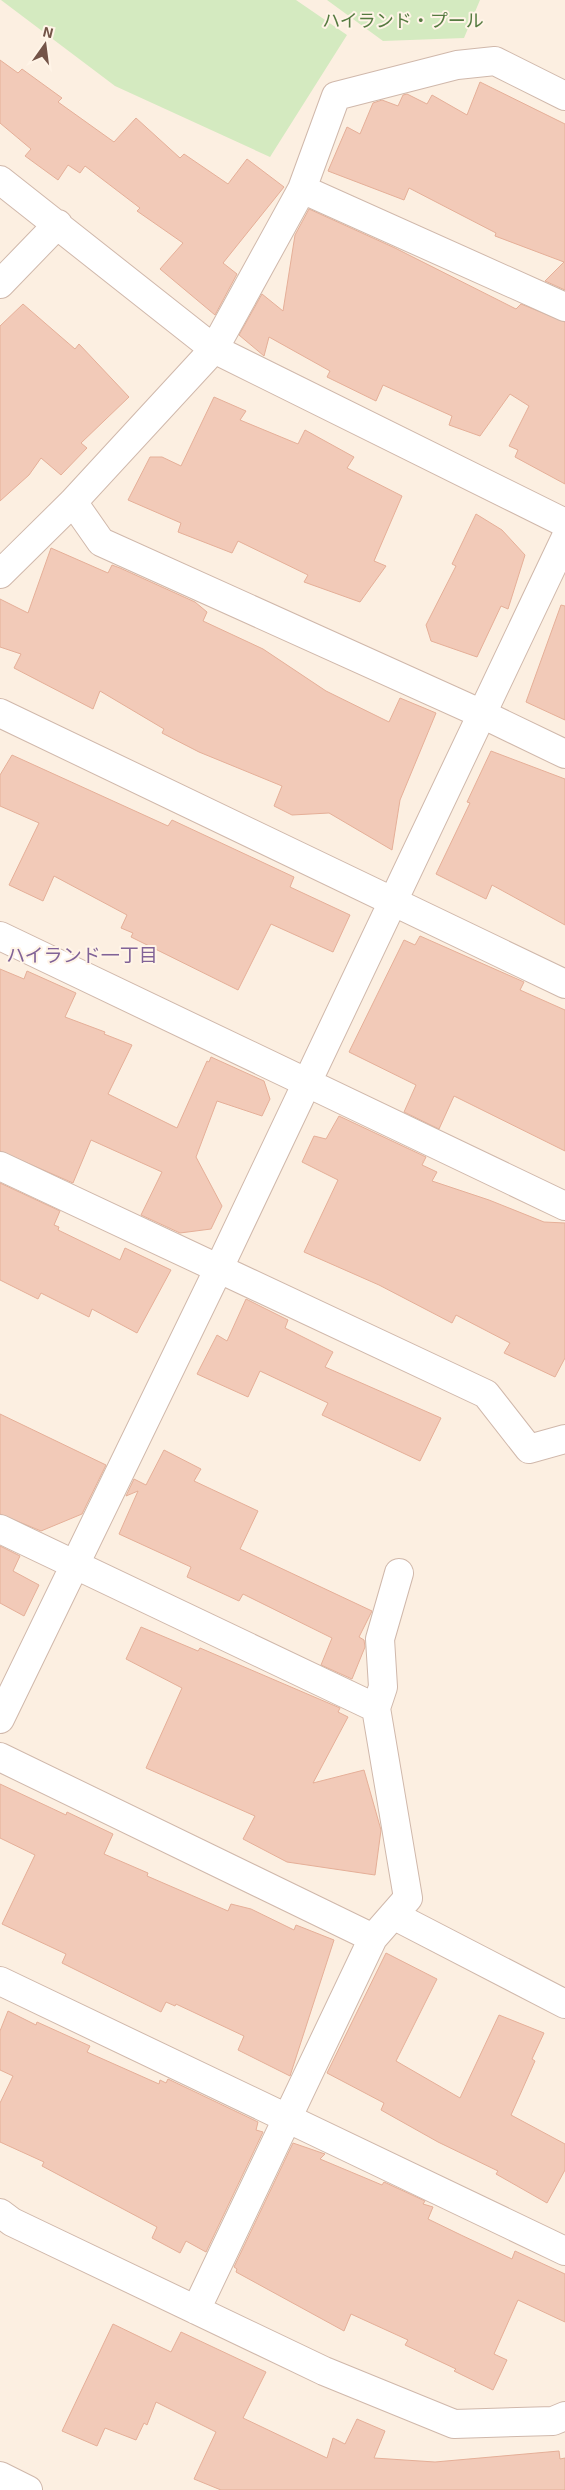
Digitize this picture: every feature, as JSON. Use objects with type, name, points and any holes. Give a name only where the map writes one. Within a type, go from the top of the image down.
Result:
[{"type":"street","points":[[0,574],[73,502],[214,349],[302,189],[336,96],[457,65],[495,62],[565,96]]},
{"type":"street","points":[[0,180],[214,349],[565,523]]},
{"type":"street","points":[[302,189],[565,307]]},
{"type":"street","points":[[0,284],[58,224]]},
{"type":"street","points":[[73,502],[101,542],[482,714],[565,754]]},
{"type":"street","points":[[0,1719],[218,1270],[565,539]]},
{"type":"street","points":[[0,713],[565,984]]},
{"type":"street","points":[[0,936],[565,1206]]},
{"type":"street","points":[[0,1166],[218,1270],[486,1394],[529,1449],[565,1439]]},
{"type":"street","points":[[0,1529],[376,1708]]},
{"type":"street","points":[[196,2310],[374,1938],[408,1898],[376,1708],[382,1687],[380,1639],[399,1573]]},
{"type":"street","points":[[0,1757],[374,1938]]},
{"type":"street","points":[[393,1915],[565,2004]]},
{"type":"street","points":[[0,1981],[565,2251]]},
{"type":"street","points":[[0,2214],[12,2222],[324,2371],[454,2424],[553,2421],[565,2416]]},
{"type":"street","points":[[0,2476],[28,2490]]},
{"type":"green space","points":[[1,0],[296,0],[347,35],[270,157],[115,86]]},
{"type":"green space","name":"ハイランド・プール","points":[[327,0],[480,0],[464,38],[383,41]]},
{"type":"building","points":[[0,60],[18,73],[22,69],[62,98],[58,102],[114,142],[136,118],[180,158],[184,154],[228,184],[247,159],[284,187],[223,263],[237,274],[215,315],[160,269],[183,243],[137,211],[140,208],[85,166],[80,173],[68,165],[58,180],[25,156],[31,149],[0,123]]},
{"type":"building","points":[[480,82],[565,124],[565,290],[545,281],[564,262],[495,236],[496,233],[409,188],[404,200],[328,171],[347,127],[360,134],[373,103],[382,100],[398,106],[403,95],[407,94],[427,104],[432,95],[467,115]]},
{"type":"building","points":[[309,209],[395,248],[516,309],[521,304],[565,322],[565,484],[515,457],[518,450],[509,446],[529,406],[510,394],[480,436],[449,425],[452,416],[383,385],[376,401],[327,377],[330,371],[269,337],[264,356],[239,335],[262,294],[283,311],[295,235]]},
{"type":"building","points":[[23,304],[75,349],[79,344],[129,397],[81,443],[87,448],[61,475],[41,458],[29,475],[0,501],[0,326]]},
{"type":"building","points":[[214,397],[246,411],[240,420],[298,444],[305,430],[354,457],[347,468],[402,496],[374,561],[386,566],[360,602],[304,582],[308,575],[238,541],[232,553],[178,532],[181,523],[128,500],[150,457],[162,457],[181,466]]},
{"type":"building","points":[[476,514],[502,530],[525,555],[508,609],[501,606],[477,657],[431,641],[426,625],[456,566],[452,564]]},
{"type":"building","points":[[51,548],[108,573],[112,565],[120,568],[195,602],[207,612],[203,621],[263,649],[326,691],[389,722],[400,698],[436,713],[400,800],[392,850],[329,813],[292,815],[274,806],[282,786],[199,752],[162,733],[164,729],[100,691],[93,709],[14,668],[21,654],[0,647],[0,599],[28,613]]},
{"type":"building","points":[[561,605],[565,606],[565,720],[526,702]]},
{"type":"building","points":[[491,751],[565,779],[565,925],[492,885],[486,899],[436,874],[470,803],[467,802]]},
{"type":"building","points":[[12,755],[168,826],[172,820],[294,877],[290,887],[350,915],[333,952],[271,924],[238,990],[131,937],[133,933],[121,928],[127,915],[54,876],[43,901],[9,885],[39,823],[0,806],[0,775]]},
{"type":"building","points":[[420,936],[524,982],[520,990],[565,1010],[565,1151],[454,1096],[439,1129],[404,1112],[416,1085],[349,1052],[404,940],[415,945]]},
{"type":"building","points":[[0,969],[24,979],[27,971],[76,993],[65,1017],[105,1032],[104,1034],[132,1045],[108,1094],[177,1128],[207,1061],[209,1062],[211,1057],[264,1081],[270,1099],[262,1116],[217,1101],[196,1157],[222,1206],[211,1229],[180,1233],[141,1215],[162,1172],[91,1140],[73,1183],[0,1151]]},
{"type":"building","points":[[339,1116],[426,1157],[422,1165],[437,1172],[432,1181],[489,1200],[544,1222],[565,1223],[565,1358],[555,1377],[504,1353],[510,1343],[456,1315],[452,1323],[379,1285],[304,1252],[338,1180],[302,1162],[314,1136],[326,1139]]},
{"type":"building","points":[[0,1183],[60,1211],[54,1225],[59,1227],[58,1230],[120,1260],[125,1248],[171,1270],[137,1333],[92,1309],[89,1317],[41,1293],[38,1299],[0,1280]]},
{"type":"building","points":[[246,1299],[288,1320],[285,1328],[333,1352],[325,1367],[441,1418],[420,1461],[322,1415],[328,1403],[260,1371],[248,1397],[197,1374],[217,1335],[227,1341]]},
{"type":"building","points":[[0,1414],[106,1465],[82,1514],[41,1531],[0,1514]]},
{"type":"building","points":[[164,1450],[201,1469],[194,1481],[258,1511],[240,1549],[372,1611],[359,1637],[364,1640],[365,1647],[352,1679],[321,1665],[332,1638],[243,1594],[239,1601],[187,1577],[191,1567],[119,1534],[138,1491],[126,1496],[134,1479],[146,1485]]},
{"type":"building","points":[[0,1546],[20,1556],[13,1571],[39,1585],[24,1616],[0,1603]]},
{"type":"building","points":[[141,1627],[198,1651],[200,1648],[340,1708],[338,1712],[348,1717],[313,1783],[364,1770],[381,1830],[375,1875],[287,1862],[243,1839],[255,1816],[146,1768],[182,1688],[126,1659]]},
{"type":"building","points":[[0,1784],[66,1815],[67,1812],[113,1834],[104,1854],[148,1873],[147,1876],[228,1911],[231,1904],[251,1909],[294,1930],[296,1925],[334,1940],[290,2076],[238,2050],[244,2036],[176,2004],[175,2006],[166,2002],[161,2012],[62,1963],[66,1954],[2,1924],[35,1855],[0,1838]]},
{"type":"building","points":[[386,1953],[437,1979],[396,2061],[460,2098],[499,2015],[544,2033],[532,2059],[535,2061],[511,2115],[565,2144],[565,2170],[547,2203],[496,2174],[498,2171],[438,2142],[381,2110],[384,2103],[327,2073]]},
{"type":"building","points":[[8,2011],[36,2025],[37,2022],[90,2046],[87,2052],[159,2084],[160,2080],[166,2083],[168,2079],[258,2122],[256,2130],[263,2132],[206,2252],[186,2241],[180,2253],[152,2238],[157,2227],[42,2166],[44,2162],[0,2142],[0,2103],[13,2076],[0,2070],[0,2031]]},
{"type":"building","points":[[293,2143],[325,2154],[320,2159],[382,2185],[384,2182],[425,2201],[423,2204],[433,2207],[428,2219],[461,2235],[512,2259],[515,2251],[565,2274],[565,2322],[518,2300],[494,2354],[507,2360],[493,2390],[454,2371],[456,2369],[405,2345],[408,2340],[351,2314],[344,2331],[236,2272],[237,2269],[234,2267]]},
{"type":"building","points":[[113,2324],[171,2352],[181,2332],[266,2372],[243,2418],[327,2458],[333,2438],[345,2444],[357,2419],[385,2431],[374,2458],[435,2462],[559,2451],[560,2459],[565,2458],[565,2490],[221,2490],[194,2479],[216,2432],[156,2402],[147,2425],[144,2423],[136,2440],[105,2428],[97,2446],[62,2431]]},
{"type":"district","name":"ハイランド一丁目","points":[[82,954]]}]
